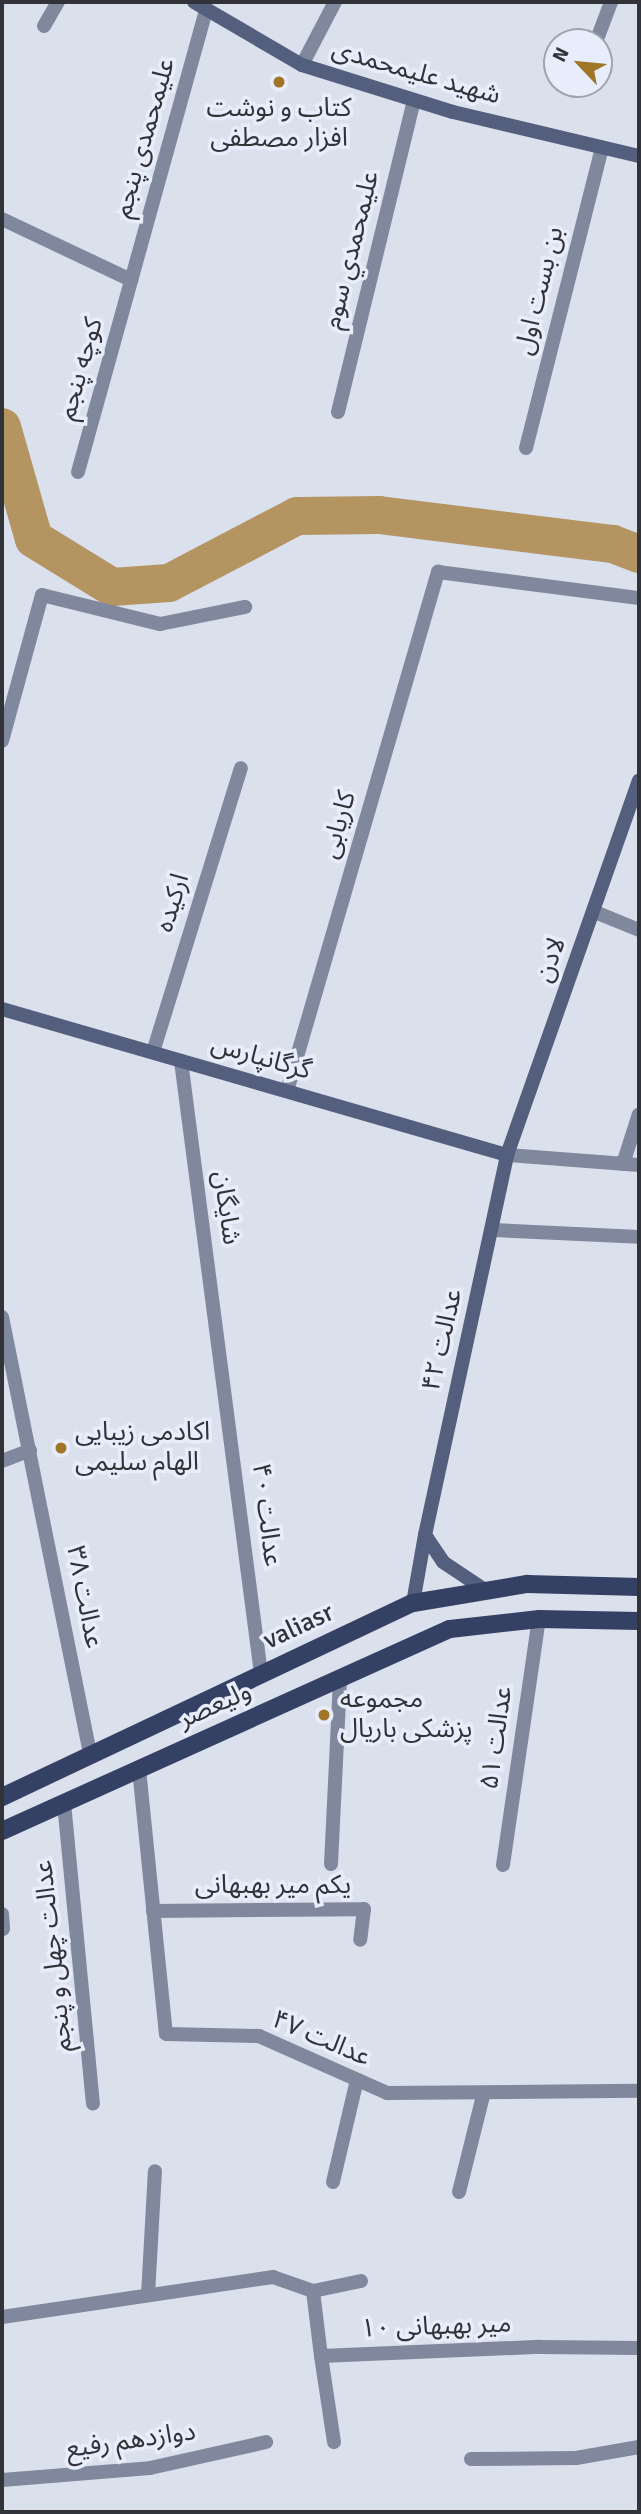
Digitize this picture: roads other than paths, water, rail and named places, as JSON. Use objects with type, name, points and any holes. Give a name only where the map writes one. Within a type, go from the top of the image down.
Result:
[{"type":"main road","name":"شهید علیمحمدی","points":[[202,5],[302,65],[414,100],[639,156]]},
{"type":"main road","name":"لادن","points":[[507,1155],[595,912],[639,781]]},
{"type":"main road","name":"گرگانپارس","points":[[2,1009],[507,1155]]},
{"type":"main road","name":"عدالت ۴۲","points":[[413,1603],[425,1535],[493,1230],[507,1155]]},
{"type":"main road","points":[[425,1535],[443,1562],[485,1590]]},
{"type":"main road","name":"valiasr","points":[[2,1797],[90,1753],[413,1603],[527,1584],[639,1587]]},
{"type":"main road","name":"ولیعصر","points":[[2,1831],[450,1629],[539,1619],[639,1621]]},
{"type":"street","points":[[44,26],[58,2]]},
{"type":"street","points":[[302,65],[335,2]]},
{"type":"street","points":[[601,28],[611,2]]},
{"type":"street","name":"علیمحمدی پنجم","points":[[131,280],[202,5]]},
{"type":"street","name":"عليمحمدي سوم","points":[[338,412],[414,100]]},
{"type":"street","name":"بن بست اول","points":[[526,448],[601,147]]},
{"type":"street","points":[[2,219],[131,280]]},
{"type":"street","name":"کوچه پنجم","points":[[78,472],[131,280]]},
{"type":"street","name":"کاریابی","points":[[287,1091],[438,572],[639,598]]},
{"type":"street","points":[[2,741],[42,595],[160,624],[245,607]]},
{"type":"street","name":"ارکیده","points":[[153,1052],[241,768]]},
{"type":"street","points":[[595,912],[639,930]]},
{"type":"street","name":"شایگان","points":[[181,1061],[222,1362]]},
{"type":"street","points":[[623,1164],[639,1114]]},
{"type":"street","points":[[507,1155],[639,1166]]},
{"type":"street","points":[[493,1230],[639,1237]]},
{"type":"street","name":"عدالت ۳۸","points":[[2,1317],[90,1753]]},
{"type":"street","name":"عدالت ۴۰","points":[[222,1362],[261,1674]]},
{"type":"street","points":[[2,1461],[30,1450]]},
{"type":"street","name":"عدالت ۵۱","points":[[503,1865],[539,1619]]},
{"type":"street","points":[[331,1864],[340,1677]]},
{"type":"street","name":"عدالت ۴۷","points":[[139,1769],[166,2034],[259,2036],[387,2093],[483,2096],[639,2091]]},
{"type":"street","name":"عدالت چهل و پنجم","points":[[64,1803],[93,2104]]},
{"type":"street","name":"یکم میر بهبهانی","points":[[153,1911],[364,1909],[360,1940]]},
{"type":"street","points":[[2,1914],[3,1929]]},
{"type":"street","points":[[332,2182],[357,2080]]},
{"type":"street","points":[[459,2192],[483,2096]]},
{"type":"street","points":[[148,2295],[155,2171]]},
{"type":"street","points":[[2,2317],[273,2277],[313,2291],[361,2281]]},
{"type":"street","points":[[313,2291],[334,2442]]},
{"type":"street","name":"۱۰ میر بهبهانی","points":[[321,2356],[540,2347],[639,2348]]},
{"type":"street","name":"دوازدهم رفیع","points":[[2,2480],[150,2468],[266,2442]]},
{"type":"street","points":[[471,2459],[576,2458],[639,2447]]},
{"type":"waterway","points":[[2,427],[34,539],[112,587],[169,583],[297,516],[379,515],[613,544],[639,554]]},
{"type":"place","name":"کتاب و نوشت افزار مصطفی","points":[[279,82]]},
{"type":"place","name":"اکادمی زیبایی الهام سلیمی","points":[[61,1448]]},
{"type":"place","name":"مجموعه پزشکی باریال","points":[[324,1715]]}]
